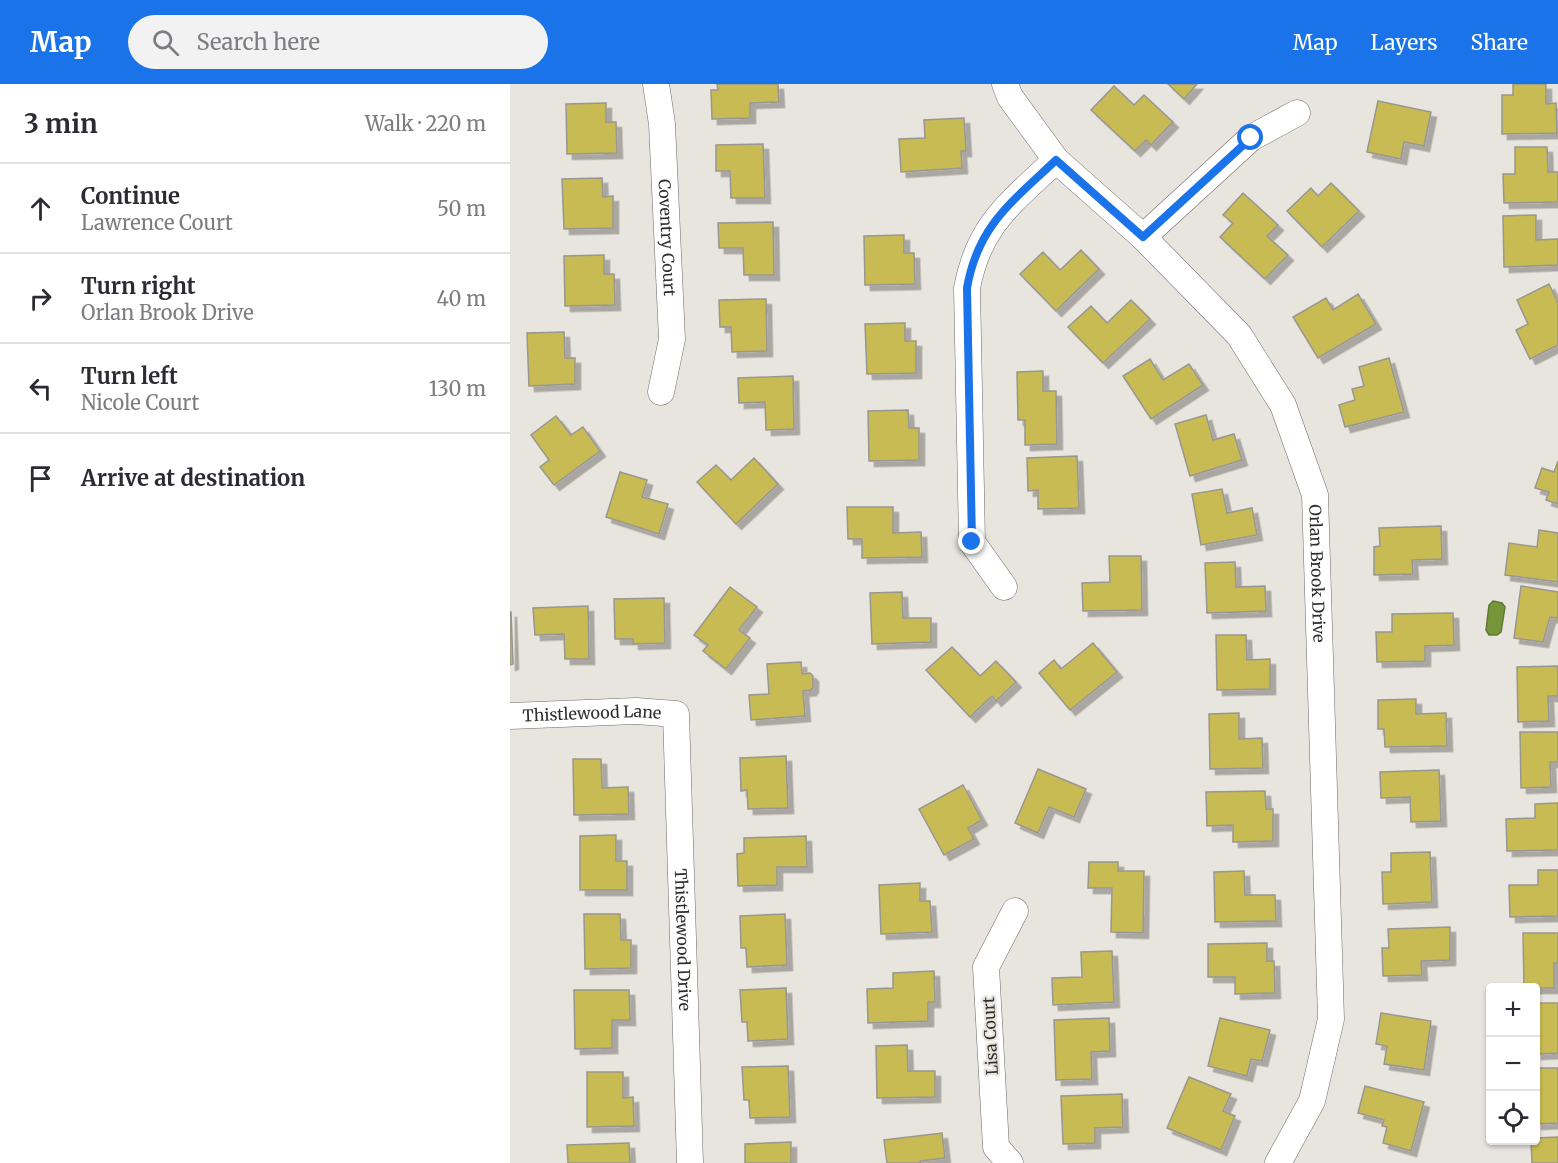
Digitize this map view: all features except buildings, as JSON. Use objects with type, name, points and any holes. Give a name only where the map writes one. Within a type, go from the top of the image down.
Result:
[{"type":"street","name":"Coventry Court","points":[[656,84],[662,124],[672,339],[661,392]]},
{"type":"street","name":"Orlan Brook Drive","points":[[1005,84],[1010,98],[1056,160],[1143,237],[1239,334],[1283,405],[1315,495],[1331,1019],[1312,1101],[1278,1163]]},
{"type":"street","points":[[1143,237],[1251,138],[1297,113]]},
{"type":"street","points":[[1004,587],[972,542],[967,288],[972,262],[982,237],[1002,211],[1056,160]]},
{"type":"street","name":"Thistlewood Lane","points":[[510,716],[636,711],[676,714]]},
{"type":"street","name":"Thistlewood Drive","points":[[676,714],[690,1163]]},
{"type":"street","name":"Lisa Court","points":[[1010,1163],[996,1147],[986,967],[1015,911]]},
{"type":"shaded area","points":[[1493,601],[1502,603],[1505,607],[1501,632],[1497,635],[1489,635],[1486,630],[1489,605]]},
{"type":"route","points":[[972,542],[967,288],[972,262],[982,237],[1002,211],[1056,160],[1143,237],[1251,138]]}]
